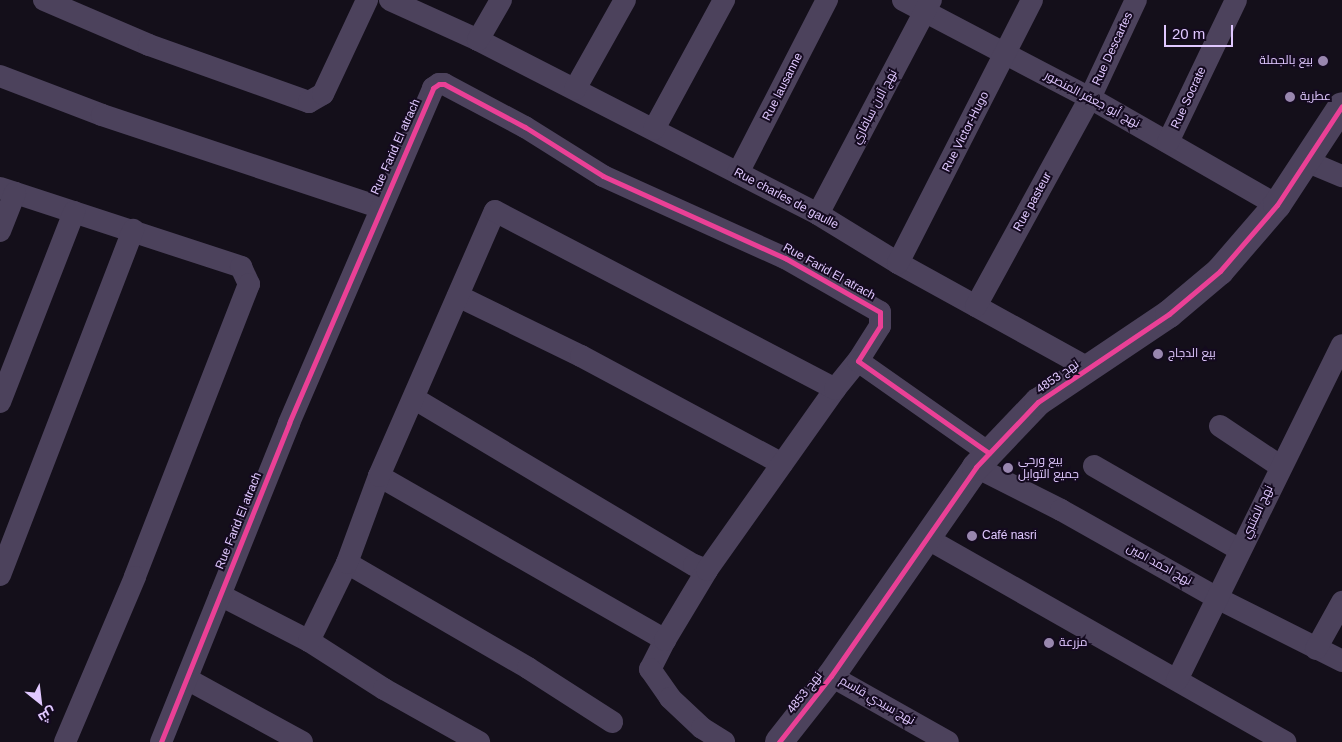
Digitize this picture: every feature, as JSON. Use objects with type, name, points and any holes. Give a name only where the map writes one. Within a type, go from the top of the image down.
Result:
[{"type":"street","points":[[44,0],[149,45],[309,102],[323,94],[368,0]]},
{"type":"street","name":"Rue charles de gaulle","points":[[390,0],[478,40],[818,214],[898,263],[1088,368]]},
{"type":"street","points":[[478,40],[501,0]]},
{"type":"street","points":[[576,89],[625,0]]},
{"type":"street","points":[[654,129],[724,0]]},
{"type":"street","name":"Rue lausanne","points":[[738,173],[827,0]]},
{"type":"street","name":"نهج أبو جعفر المنصور","points":[[903,0],[928,6],[1006,54],[1090,98],[1277,205]]},
{"type":"street","name":"Rue Victor-Hugo","points":[[898,263],[1032,0]]},
{"type":"street","name":"Rue Descartes","points":[[1090,98],[1136,0]]},
{"type":"street","name":"Rue Socrate","points":[[1168,142],[1236,0]]},
{"type":"street","name":"نهج آلان سافاري","points":[[818,214],[928,6]]},
{"type":"street","points":[[0,76],[102,115],[381,208]]},
{"type":"street","name":"Rue Farid El atrach","points":[[161,742],[220,594],[381,208],[434,88],[444,84],[525,127],[603,176],[785,258],[880,312],[880,326],[858,361]]},
{"type":"street","name":"Rue pasteur","points":[[976,306],[1090,98]]},
{"type":"street","name":"نهج 4853","points":[[779,742],[831,676],[982,460],[1022,416],[1088,368],[1169,314],[1220,271],[1277,205],[1342,106]]},
{"type":"street","points":[[1306,162],[1342,176]]},
{"type":"street","points":[[0,231],[7,191],[133,230],[241,267],[249,284],[135,577],[65,742]]},
{"type":"street","points":[[310,641],[347,563],[379,476],[415,399],[494,210],[835,389]]},
{"type":"street","points":[[0,402],[74,212]]},
{"type":"street","points":[[0,575],[133,230]]},
{"type":"street","points":[[458,296],[581,356],[782,464]]},
{"type":"street","name":"نهج المتنبي","points":[[1176,680],[1280,466],[1342,345]]},
{"type":"street","points":[[724,742],[702,728],[670,698],[650,669],[664,640],[707,570],[835,389],[858,361],[982,460]]},
{"type":"street","points":[[415,399],[694,565],[707,570]]},
{"type":"street","points":[[1220,426],[1280,466]]},
{"type":"street","name":"نهج احمد امين","points":[[982,460],[1061,510],[1217,598],[1342,661]]},
{"type":"street","points":[[1094,466],[1240,550]]},
{"type":"street","points":[[379,476],[664,640]]},
{"type":"street","points":[[928,539],[1286,742]]},
{"type":"street","points":[[347,563],[528,668],[612,722]]},
{"type":"street","points":[[220,594],[310,641],[384,689],[478,742]]},
{"type":"street","points":[[1316,649],[1342,602]]},
{"type":"street","name":"نهج سيدي قاسم","points":[[831,676],[948,742]]},
{"type":"street","points":[[187,679],[302,742]]},
{"type":"cycle path","points":[[161,742],[289,423],[433,88],[439,84],[444,84],[525,127],[603,176],[785,258],[880,312],[880,326],[858,361],[989,453]]},
{"type":"cycle path","points":[[779,742],[831,676],[976,467],[1038,402],[1169,314],[1220,271],[1277,205],[1342,106]]},
{"type":"place","name":"بيع بالجملة","points":[[1323,61]]},
{"type":"place","name":"عطرية","points":[[1290,97]]},
{"type":"place","name":"بيع الدجاج","points":[[1158,354]]},
{"type":"place","name":"بيع ورحي جميع التوابل","points":[[1008,468]]},
{"type":"place","name":"Café nasri","points":[[972,536]]},
{"type":"place","name":"مزرعة","points":[[1049,643]]}]
